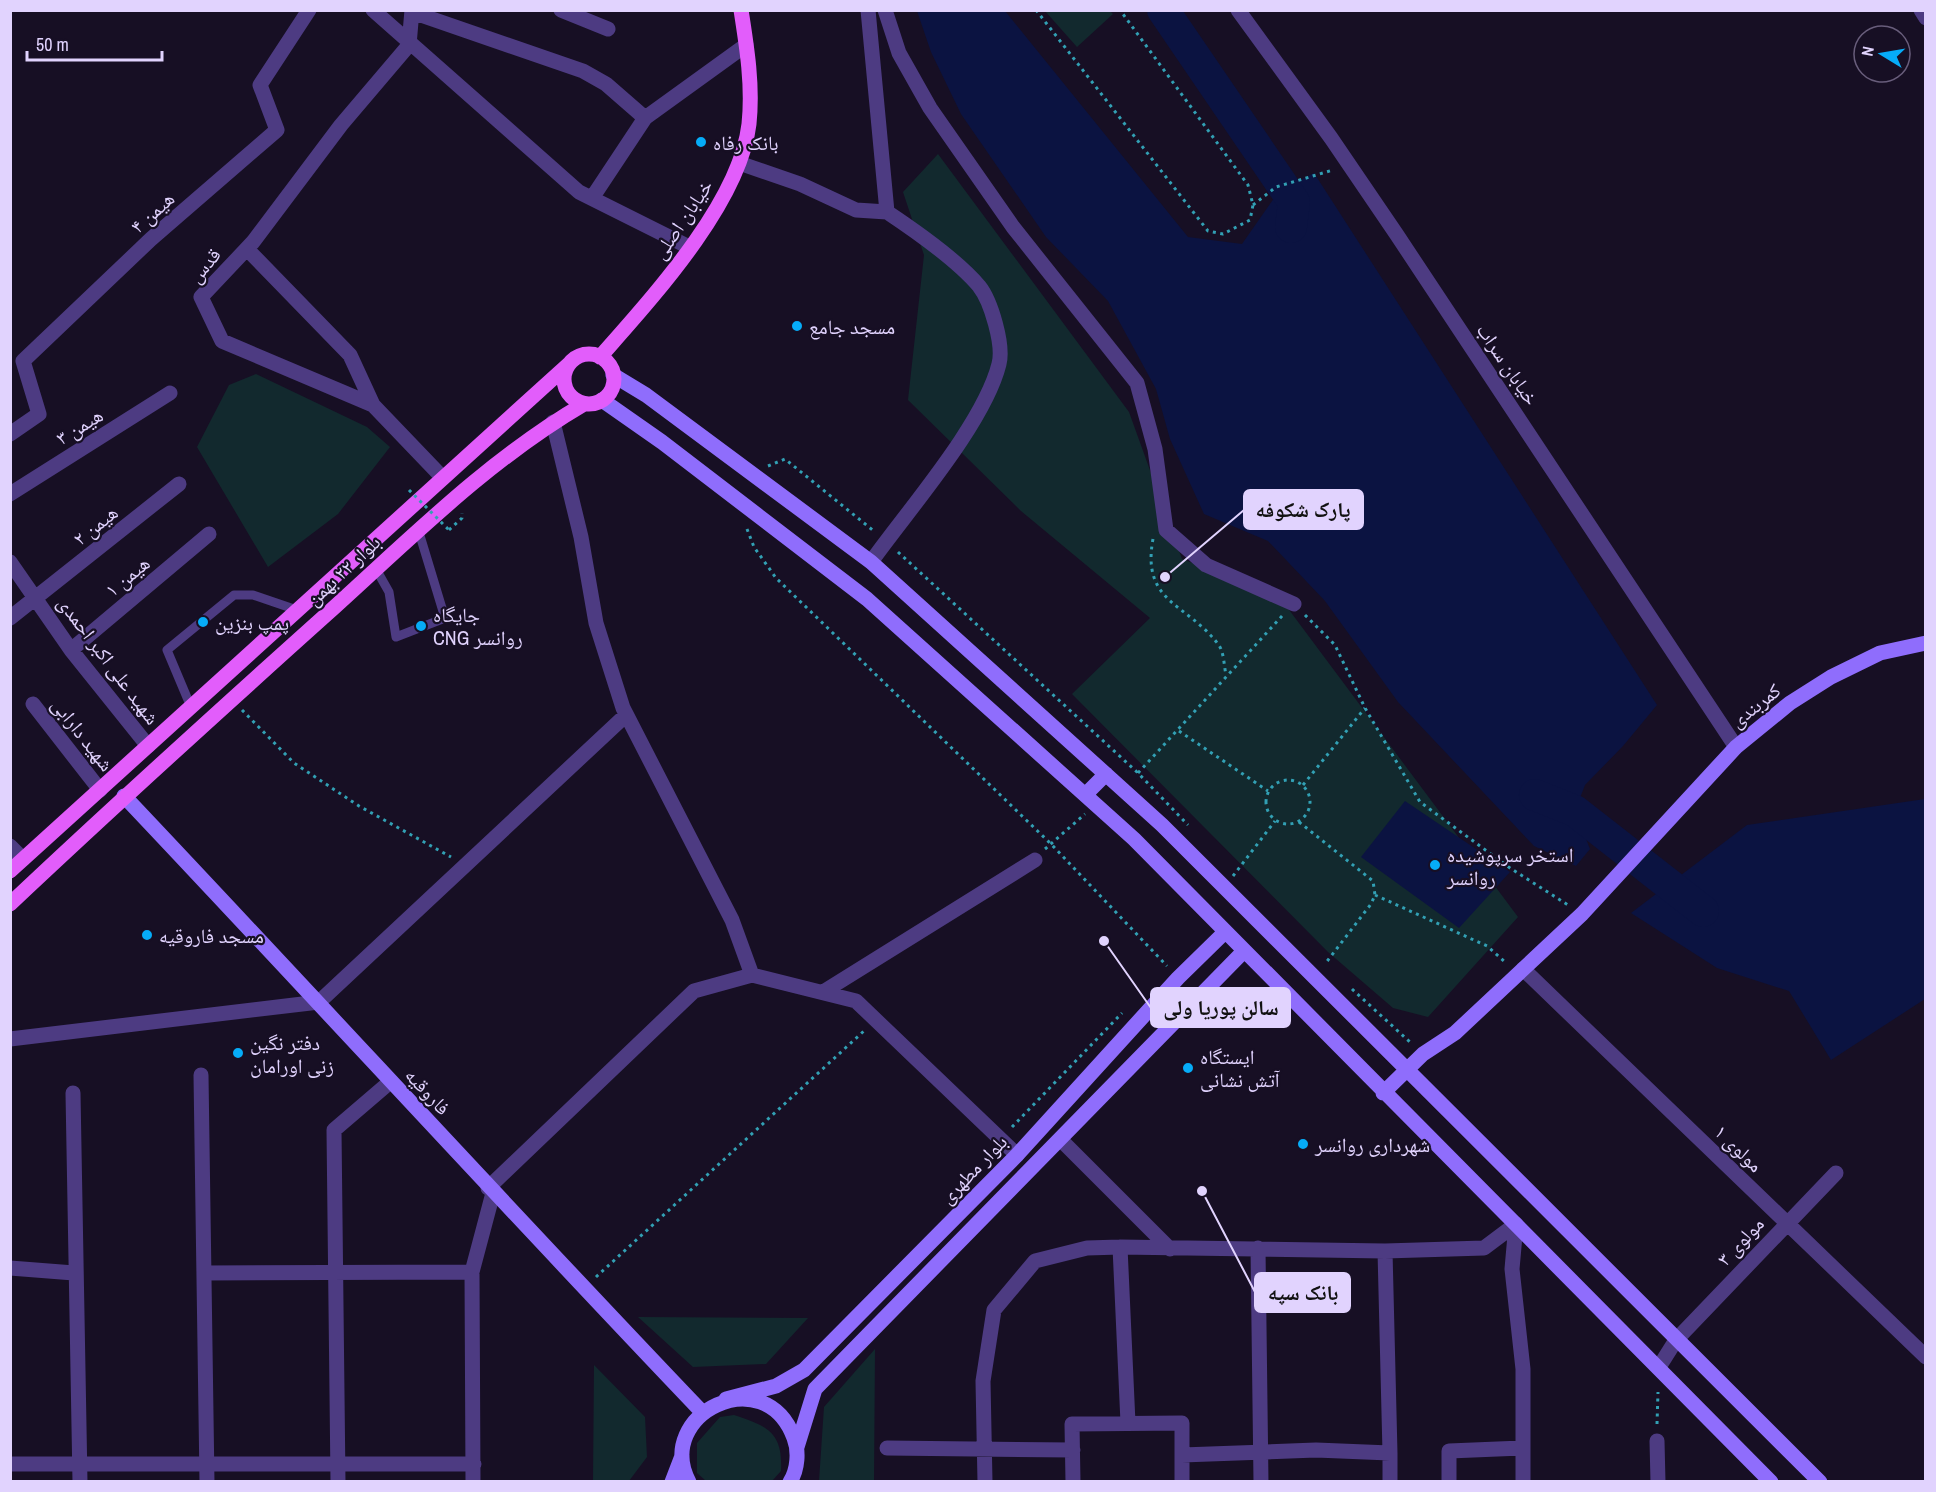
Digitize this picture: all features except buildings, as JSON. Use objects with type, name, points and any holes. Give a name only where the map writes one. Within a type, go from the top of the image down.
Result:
[{"type":"main road","name":"خیابان اصلی","points":[[600,357],[652,298],[719,206],[740,163],[748,126],[750,87],[741,10]]},
{"type":"main road","points":[[584,354],[600,357],[611,368],[613,375],[611,389],[602,400],[584,404],[571,397],[565,385],[566,370],[570,363],[584,354]]},
{"type":"main road","name":"بلوار ۲۲ بهمن","points":[[10,871],[570,363]]},
{"type":"main road","points":[[613,375],[646,395],[871,562],[1106,774],[1225,887],[1409,1069],[1676,1340],[1820,1482]]},
{"type":"main road","points":[[602,400],[867,598],[1134,839],[1224,933],[1772,1482]]},
{"type":"main road","name":"بلوار ۲۲ بهمن","points":[[10,904],[124,796],[418,529],[524,441],[584,404]]},
{"type":"main road","name":"کمربندی","points":[[1383,1093],[1424,1054],[1455,1033],[1582,914],[1593,899],[1736,747],[1790,703],[1832,676],[1880,653],[1926,643]]},
{"type":"main road","points":[[1090,800],[1106,774]]},
{"type":"main road","name":"فاروقیه","points":[[124,796],[319,1002],[491,1190],[702,1412]]},
{"type":"main road","name":"بلوار مطهری","points":[[702,1412],[726,1400],[776,1386],[804,1370],[1017,1155],[1178,978],[1224,933]]},
{"type":"main road","points":[[790,1482],[795,1474],[797,1447],[815,1389],[1243,952]]},
{"type":"main road","points":[[726,1400],[750,1399],[772,1408],[789,1425],[797,1447]]},
{"type":"main road","points":[[672,1482],[688,1432],[702,1412]]},
{"type":"main road","points":[[682,1456],[689,1482]]},
{"type":"street","name":"هیمن ۴","points":[[10,434],[39,414],[23,361],[152,239],[277,130],[260,85],[309,10]]},
{"type":"street","points":[[373,10],[409,45],[579,192],[689,247]]},
{"type":"street","points":[[561,10],[608,29]]},
{"type":"street","points":[[868,10],[887,212]]},
{"type":"street","points":[[885,10],[899,53],[930,108],[1013,226],[1137,383],[1155,449],[1166,530],[1206,565],[1294,604]]},
{"type":"street","name":"خیابان سراب","points":[[1238,10],[1331,138],[1397,235],[1736,747]]},
{"type":"street","points":[[1921,10],[1926,18]]},
{"type":"street","points":[[409,45],[412,11],[582,71],[606,84],[645,118]]},
{"type":"street","name":"قدس","points":[[409,45],[341,125],[247,249],[201,297],[222,341],[373,405],[442,477]]},
{"type":"street","points":[[592,198],[645,118],[746,45]]},
{"type":"street","points":[[740,163],[800,184],[856,210],[887,212],[920,234],[980,287],[996,324],[999,362],[986,397],[960,440],[871,562]]},
{"type":"street","points":[[247,249],[350,355],[373,405]]},
{"type":"street","name":"هیمن ۳","points":[[10,494],[170,393]]},
{"type":"street","points":[[553,422],[581,537],[596,623],[626,715],[732,920],[753,975]]},
{"type":"street","name":"هیمن ۲","points":[[10,618],[179,484]]},
{"type":"street","name":"هیمن ۱","points":[[71,650],[209,534]]},
{"type":"street","name":"شهید علی اکبر احمدی","points":[[10,562],[71,650],[148,746]]},
{"type":"street","name":"شهید دارابی","points":[[33,704],[100,790]]},
{"type":"street","points":[[10,1039],[319,1002],[626,715]]},
{"type":"street","points":[[10,846],[23,859]]},
{"type":"street","points":[[823,992],[1035,860]]},
{"type":"street","name":"مولوی ۱","points":[[1520,971],[1926,1357]]},
{"type":"street","points":[[473,1482],[472,1272],[491,1190],[694,991],[753,975],[856,1001],[877,1018],[1017,1155]]},
{"type":"street","points":[[201,1075],[207,1482]]},
{"type":"street","points":[[338,1482],[334,1130],[390,1082]]},
{"type":"street","points":[[73,1093],[74,1273],[80,1482]]},
{"type":"street","points":[[1061,1140],[1170,1249]]},
{"type":"street","name":"مولوی ۳","points":[[1659,1367],[1676,1340],[1836,1173]]},
{"type":"street","points":[[985,1482],[983,1382],[994,1310],[1035,1261],[1088,1248],[1120,1247],[1385,1251],[1484,1248],[1516,1224]]},
{"type":"street","points":[[1516,1224],[1512,1269],[1523,1369],[1522,1482]]},
{"type":"street","points":[[1120,1247],[1128,1423]]},
{"type":"street","points":[[1258,1248],[1261,1482]]},
{"type":"street","points":[[1385,1251],[1390,1482]]},
{"type":"street","points":[[10,1268],[74,1273]]},
{"type":"street","points":[[204,1274],[472,1272]]},
{"type":"street","points":[[1073,1482],[1072,1424],[1128,1423],[1182,1423],[1182,1482]]},
{"type":"street","points":[[1657,1441],[1658,1482]]},
{"type":"street","points":[[887,1448],[1073,1450]]},
{"type":"street","points":[[1449,1482],[1449,1451],[1522,1448]]},
{"type":"street","points":[[1182,1455],[1261,1452],[1390,1452]]},
{"type":"street","points":[[10,1464],[474,1464]]},
{"type":"lane","points":[[376,569],[389,592],[396,637],[445,618],[418,529]]},
{"type":"lane","points":[[191,707],[167,650],[234,595],[253,595],[297,610]]},
{"type":"path","points":[[1036,10],[1208,231],[1223,234],[1250,220],[1253,205],[1248,185],[1120,10]]},
{"type":"path","points":[[1253,205],[1276,187],[1325,170]]},
{"type":"path","points":[[409,490],[449,530],[462,518]]},
{"type":"path","points":[[747,507],[746,528],[754,547],[776,578],[1051,844],[1178,978]]},
{"type":"path","points":[[1166,530],[1153,538],[1149,557],[1153,583],[1220,645],[1226,675]]},
{"type":"path","points":[[1138,773],[1179,731],[1226,675],[1294,604],[1335,645],[1365,708],[1420,802],[1510,868],[1582,914]]},
{"type":"path","points":[[231,700],[294,763],[359,806],[466,865]]},
{"type":"path","points":[[1303,785],[1365,708]]},
{"type":"path","points":[[1179,731],[1268,791]]},
{"type":"path","points":[[1288,780],[1303,785],[1310,800],[1305,816],[1299,822],[1283,824],[1275,821],[1265,804],[1268,791],[1280,781],[1288,780]]},
{"type":"path","points":[[1035,860],[1090,800]]},
{"type":"path","points":[[1225,887],[1275,821]]},
{"type":"path","points":[[1299,822],[1373,881],[1375,895],[1371,904],[1325,964]]},
{"type":"path","points":[[1375,895],[1487,946],[1520,971]]},
{"type":"path","points":[[1159,974],[1167,966]]},
{"type":"path","points":[[1000,1139],[1127,1007]]},
{"type":"path","points":[[584,1289],[877,1018]]},
{"type":"path","points":[[1657,1441],[1659,1367]]},
{"type":"green space","points":[[1045,11],[1110,11],[1113,14],[1077,47]]},
{"type":"green space","points":[[938,154],[1129,412],[1182,559],[1278,595],[1518,917],[1428,1017],[1393,1008],[1328,952],[1072,694],[1150,618],[1021,511],[908,400],[924,255],[903,192]]},
{"type":"green space","points":[[256,374],[367,427],[390,447],[338,514],[268,567],[197,447],[229,385]]},
{"type":"green space","points":[[638,1317],[808,1318],[766,1364],[693,1367]]},
{"type":"green space","points":[[875,1349],[874,1481],[819,1481],[824,1407]]},
{"type":"green space","points":[[594,1365],[645,1417],[647,1457],[629,1481],[593,1481]]},
{"type":"green space","points":[[734,1415],[756,1423],[776,1439],[781,1458],[781,1471],[772,1481],[706,1481],[697,1473],[697,1443],[720,1417]]},
{"type":"shaded area","points":[[917,11],[1005,11],[1188,237],[1242,244],[1279,191],[1314,173],[1657,705],[1623,746],[1585,785],[1575,811],[1590,849],[1576,866],[1534,846],[1398,702],[1325,601],[1268,541],[1204,514],[1170,439],[1156,389],[1108,301],[1046,237],[961,114],[931,52]]},
{"type":"shaded area","points":[[1925,799],[1925,999],[1831,1060],[1789,991],[1717,968],[1631,913],[1747,825]]},
{"type":"shaded area","name":"استخر سرپوشیده روانسر","points":[[1405,801],[1510,872],[1459,928],[1361,857]]},
{"type":"waterway","points":[[1163,10],[1294,202],[1291,227]]},
{"type":"waterway","points":[[1535,795],[1575,811],[1703,911]]},
{"type":"place","name":"بانک رفاه","points":[[701,142]]},
{"type":"place","name":"مسجد جامع","points":[[797,326]]},
{"type":"place","name":"پارک شکوفه","points":[[1165,577]]},
{"type":"place","name":"پمپ بنزین","points":[[203,622]]},
{"type":"place","name":"جایگاه CNG روانسر","points":[[421,626]]},
{"type":"place","name":"استخر سرپوشیده روانسر","points":[[1435,865]]},
{"type":"place","name":"مسجد فاروقیه","points":[[147,935]]},
{"type":"place","name":"سالن پوریا ولی","points":[[1104,941]]},
{"type":"place","name":"دفتر نگین زنی اورامان","points":[[238,1053]]},
{"type":"place","name":"ایستگاه آتش نشانی","points":[[1188,1068]]},
{"type":"place","name":"شهرداری روانسر","points":[[1303,1144]]},
{"type":"place","name":"بانک سپه","points":[[1202,1191]]}]
